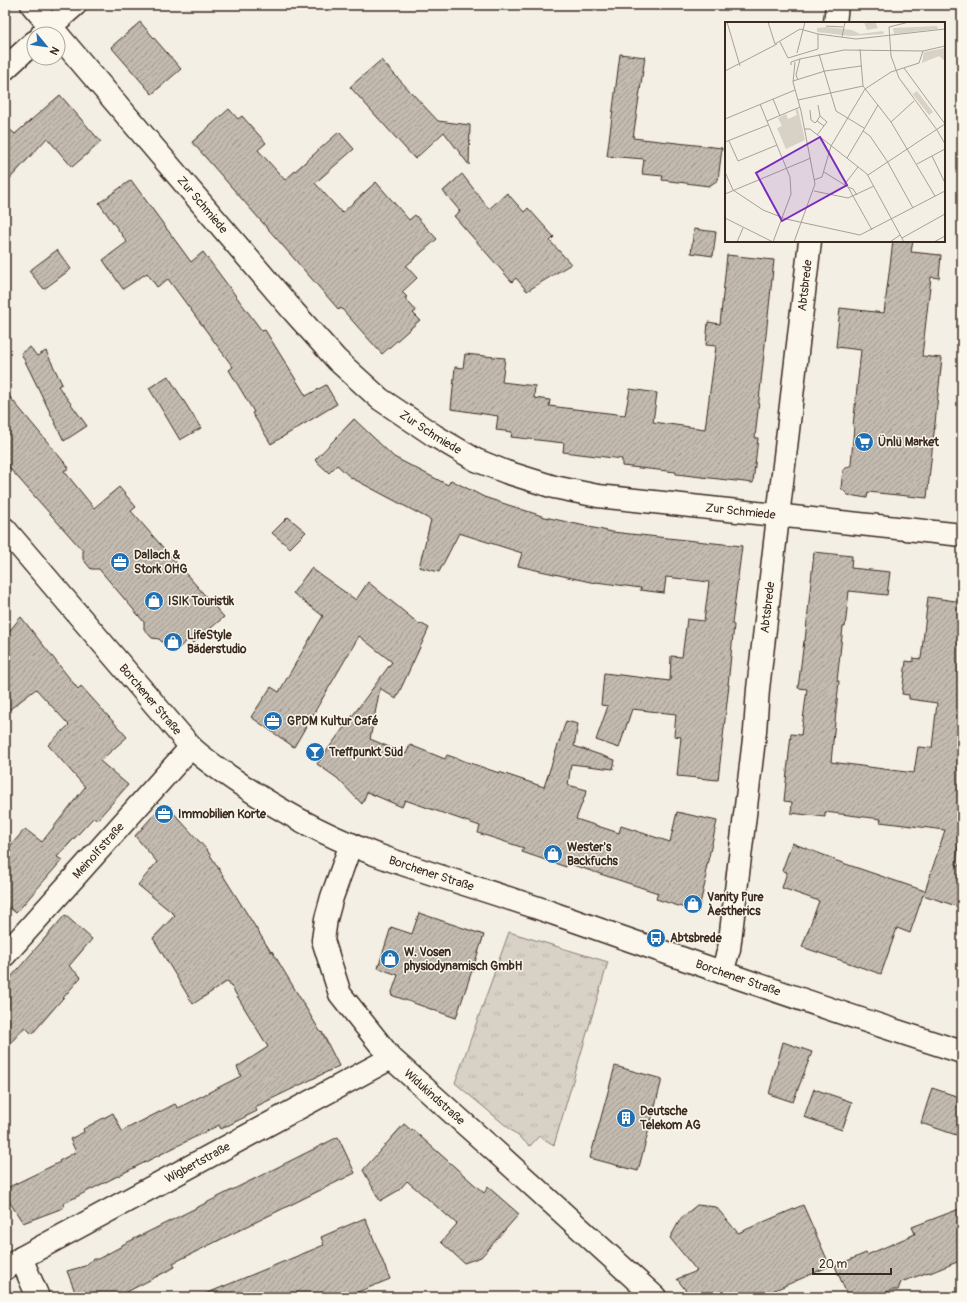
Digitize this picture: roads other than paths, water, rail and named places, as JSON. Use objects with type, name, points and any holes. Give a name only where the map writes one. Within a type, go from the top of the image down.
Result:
[{"type":"street","name":"Zur Schmiede","points":[[32,5],[48,26]]},
{"type":"street","points":[[57,26],[75,5]]},
{"type":"street","points":[[835,22],[837,5]]},
{"type":"street","name":"Zur Schmiede","points":[[66,48],[337,360],[380,398],[435,436],[476,460],[506,472],[554,487],[598,496],[962,535]]},
{"type":"street","points":[[5,69],[26,49]]},
{"type":"street","name":"Abtsbrede","points":[[722,972],[729,949],[810,242]]},
{"type":"street","name":"Borchener Straße","points":[[5,529],[192,747],[205,760],[276,807],[325,833],[389,859],[541,909],[859,1020],[962,1052]]},
{"type":"street","name":"Meinolfstraße","points":[[5,954],[192,747]]},
{"type":"street","name":"Widukindstraße","points":[[350,844],[332,897],[326,919],[323,940],[340,994],[391,1058],[655,1297]]},
{"type":"street","name":"Wigbertstraße","points":[[13,1264],[391,1058]]},
{"type":"street","points":[[13,1264],[38,1297]]},
{"type":"place","name":"Ünlü Market","points":[[864,442]]},
{"type":"place","name":"Dallach & Stork OHG","points":[[120,562]]},
{"type":"place","name":"ISIK Touristik","points":[[154,601]]},
{"type":"place","name":"LifeStyle Bäderstudio","points":[[173,642]]},
{"type":"place","name":"GPDM Kultur Café","points":[[273,721]]},
{"type":"place","name":"Treffpunkt Süd","points":[[315,752]]},
{"type":"place","name":"Immobilien Korte","points":[[164,814]]},
{"type":"place","name":"Wester's Backfuchs","points":[[553,854]]},
{"type":"place","name":"Vanity Pure Àestherics","points":[[693,904]]},
{"type":"place","name":"Abtsbrede","points":[[656,938]]},
{"type":"place","name":"W. Vosen physiodynamisch GmbH","points":[[390,959]]},
{"type":"place","name":"Deutsche Telekom AG","points":[[626,1118]]}]
